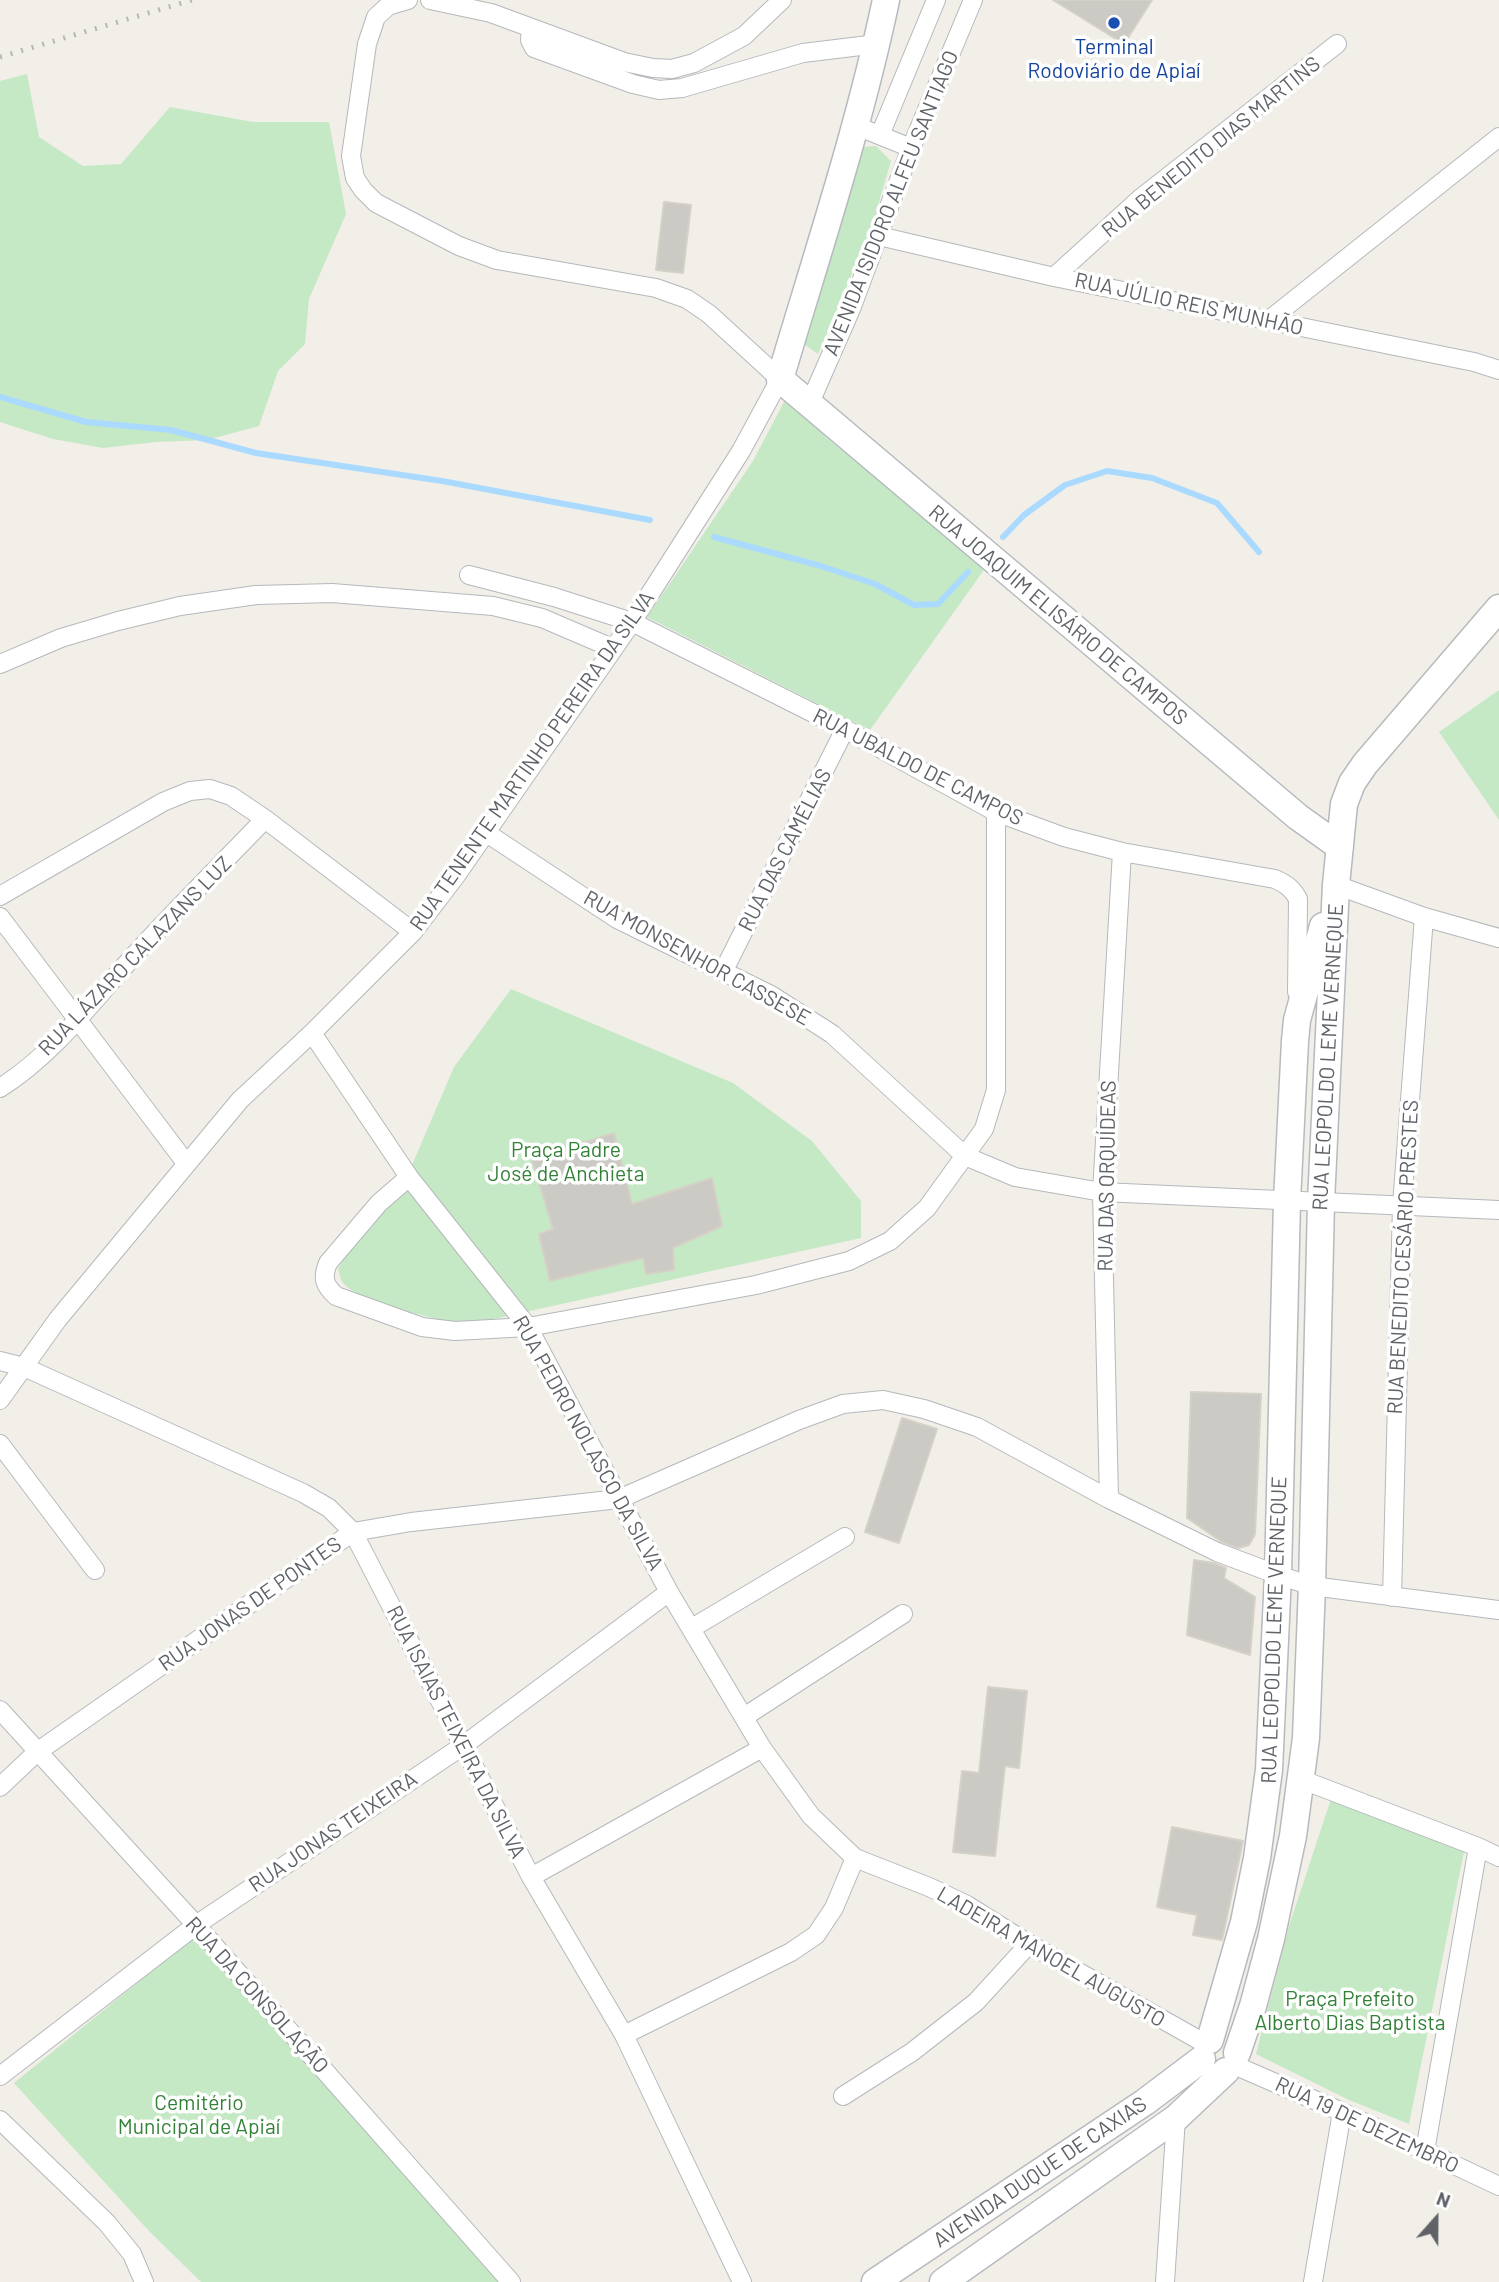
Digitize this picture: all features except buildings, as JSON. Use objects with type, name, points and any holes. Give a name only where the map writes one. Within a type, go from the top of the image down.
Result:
[{"type":"main road","points":[[780,379],[877,44],[886,0]]},
{"type":"main road","name":"RUA JOAQUIM ELISÁRIO DE CAMPOS","points":[[780,379],[1298,817],[1340,847]]},
{"type":"main road","points":[[1336,885],[1344,804],[1352,783],[1365,764],[1499,608]]},
{"type":"main road","name":"RUA LEOPOLDO LEME VERNEQUE","points":[[1206,2048],[1244,1922],[1266,1798],[1278,1575],[1287,1201],[1297,1020],[1336,885]]},
{"type":"main road","name":"RUA LEOPOLDO LEME VERNEQUE","points":[[1232,2063],[1253,2006],[1271,1939],[1293,1836],[1306,1738],[1321,1202],[1336,885]]},
{"type":"main road","points":[[1206,2048],[1205,2066],[1211,2071],[1232,2063]]},
{"type":"main road","name":"AVENIDA DUQUE DE CAXIAS","points":[[876,2282],[1145,2102],[1206,2048]]},
{"type":"main road","name":"AVENIDA DUQUE DE CAXIAS","points":[[943,2282],[1175,2119],[1232,2063]]},
{"type":"street","points":[[408,0],[388,6],[376,18],[367,44],[351,156],[355,178],[369,197],[459,246],[497,260],[656,288],[687,299],[709,314],[780,379]]},
{"type":"street","points":[[430,0],[491,13],[531,30],[624,62],[672,69],[694,63],[744,36],[782,0]]},
{"type":"street","name":"AVENIDA ISIDORO ALFEU SANTIAGO","points":[[880,135],[936,0]]},
{"type":"street","name":"AVENIDA ISIDORO ALFEU SANTIAGO","points":[[809,405],[851,309],[911,148],[972,0]]},
{"type":"street","points":[[531,30],[530,40],[534,48],[633,84],[659,90],[682,88],[803,53],[877,44]]},
{"type":"street","name":"RUA BENEDITO DIAS MARTINS","points":[[1054,277],[1142,197],[1338,44]]},
{"type":"street","points":[[854,125],[911,148]]},
{"type":"street","points":[[1269,320],[1499,137]]},
{"type":"street","name":"RUA JÚLIO REIS MUNHÃO","points":[[879,236],[1054,277],[1474,362],[1499,370]]},
{"type":"street","name":"RUA TENENTE MARTINHO PEREIRA DA SILVA","points":[[0,1399],[58,1320],[240,1100],[413,932],[632,622],[741,451],[780,379]]},
{"type":"street","name":"RUA UBALDO DE CAMPOS","points":[[469,575],[554,597],[632,622],[845,729],[996,811],[1064,836],[1122,852],[1285,883],[1298,899],[1297,1020]]},
{"type":"street","points":[[0,664],[61,638],[180,606],[256,595],[332,593],[493,606],[542,618],[612,648]]},
{"type":"street","name":"RUA DAS CAMÉLIAS","points":[[724,970],[845,729]]},
{"type":"street","points":[[0,896],[163,802],[190,791],[210,789],[231,796],[265,819],[413,932]]},
{"type":"street","points":[[409,1177],[379,1203],[328,1262],[324,1274],[326,1287],[336,1296],[422,1327],[455,1331],[528,1327],[756,1285],[849,1261],[890,1241],[926,1208],[984,1129],[996,1090],[996,811]]},
{"type":"street","name":"RUA LÁZARO CALAZANS LUZ","points":[[0,1088],[15,1078],[79,1020],[129,961],[265,819]]},
{"type":"street","name":"RUA MONSENHOR CASSESE","points":[[485,832],[617,919],[771,995],[832,1034],[965,1156],[1015,1177],[1102,1192],[1499,1210]]},
{"type":"street","name":"RUA DAS ORQUÍDEAS","points":[[1110,1499],[1102,1192],[1122,852]]},
{"type":"street","points":[[1336,885],[1424,917],[1499,938]]},
{"type":"street","points":[[0,917],[186,1163]]},
{"type":"street","name":"RUA BENEDITO CESÁRIO PRESTES","points":[[1392,1597],[1402,1205],[1424,917]]},
{"type":"street","name":"RUA PEDRO NOLASCO DA SILVA","points":[[312,1033],[409,1177],[528,1327],[669,1592],[762,1748],[811,1816],[855,1858]]},
{"type":"street","name":"RUA ISAIAS TEIXEIRA DA SILVA","points":[[0,1361],[23,1367],[303,1493],[328,1507],[353,1532],[531,1877],[624,2035],[742,2282]]},
{"type":"street","name":"RUA JONAS DE PONTES","points":[[0,1787],[37,1752],[353,1532],[411,1522],[619,1499],[799,1420],[844,1404],[883,1400],[924,1409],[978,1427],[1110,1499],[1217,1552],[1312,1586],[1499,1610]]},
{"type":"street","points":[[0,1444],[95,1570]]},
{"type":"street","points":[[692,1628],[845,1537]]},
{"type":"street","name":"RUA JONAS TEIXEIRA","points":[[0,2076],[195,1925],[464,1745],[669,1592]]},
{"type":"street","points":[[744,1717],[903,1614]]},
{"type":"street","name":"RUA DA CONSOLAÇÃO","points":[[0,1710],[195,1925],[511,2282]]},
{"type":"street","points":[[531,1877],[762,1748]]},
{"type":"street","points":[[1300,1779],[1499,1857]]},
{"type":"street","points":[[1425,2151],[1478,1847]]},
{"type":"street","points":[[624,2035],[791,1952],[816,1935],[834,1908],[855,1858]]},
{"type":"street","name":"LADEIRA MANOEL AUGUSTO","points":[[855,1858],[967,1905],[1206,2048]]},
{"type":"street","points":[[843,2096],[912,2052],[976,2002],[1029,1944]]},
{"type":"street","name":"RUA 19 DE DEZEMBRO","points":[[1232,2063],[1499,2186]]},
{"type":"street","points":[[1313,2282],[1342,2112]]},
{"type":"street","points":[[1165,2282],[1175,2119]]},
{"type":"street","points":[[0,2120],[107,2223],[132,2254],[144,2282]]},
{"type":"green space","points":[[27,74],[39,137],[83,166],[121,164],[170,107],[253,122],[329,122],[346,214],[309,299],[305,344],[278,371],[259,426],[207,440],[103,448],[53,439],[0,422],[0,81]]},
{"type":"green space","points":[[876,146],[891,161],[871,229],[818,354],[794,337],[854,159],[864,147]]},
{"type":"green space","points":[[786,398],[828,439],[986,567],[870,730],[647,617],[753,461]]},
{"type":"green space","points":[[1499,690],[1499,820],[1439,732]]},
{"type":"green space","name":"Praça Padre José de Anchieta","points":[[511,989],[733,1083],[812,1141],[861,1201],[861,1238],[466,1325],[401,1310],[353,1291],[343,1282],[338,1269],[348,1251],[412,1165],[454,1067]]},
{"type":"green space","name":"Praça Prefeito Alberto Dias Baptista","points":[[1332,1796],[1465,1847],[1409,2124],[1349,2100],[1256,2054],[1290,1923]]},
{"type":"green space","name":"Cemitério Municipal de Apiaí","points":[[194,1937],[501,2282],[201,2282],[149,2231],[14,2083]]},
{"type":"waterway","points":[[0,397],[86,422],[171,430],[256,453],[442,481],[650,520]]},
{"type":"waterway","points":[[1003,537],[1024,515],[1065,485],[1107,471],[1152,478],[1217,503],[1259,552]]},
{"type":"waterway","points":[[714,537],[821,566],[875,584],[914,605],[938,604],[968,572]]},
{"type":"railway","points":[[0,57],[192,0]]},
{"type":"place","name":"Terminal Rodoviário de Apiaí","points":[[1114,23]]}]
